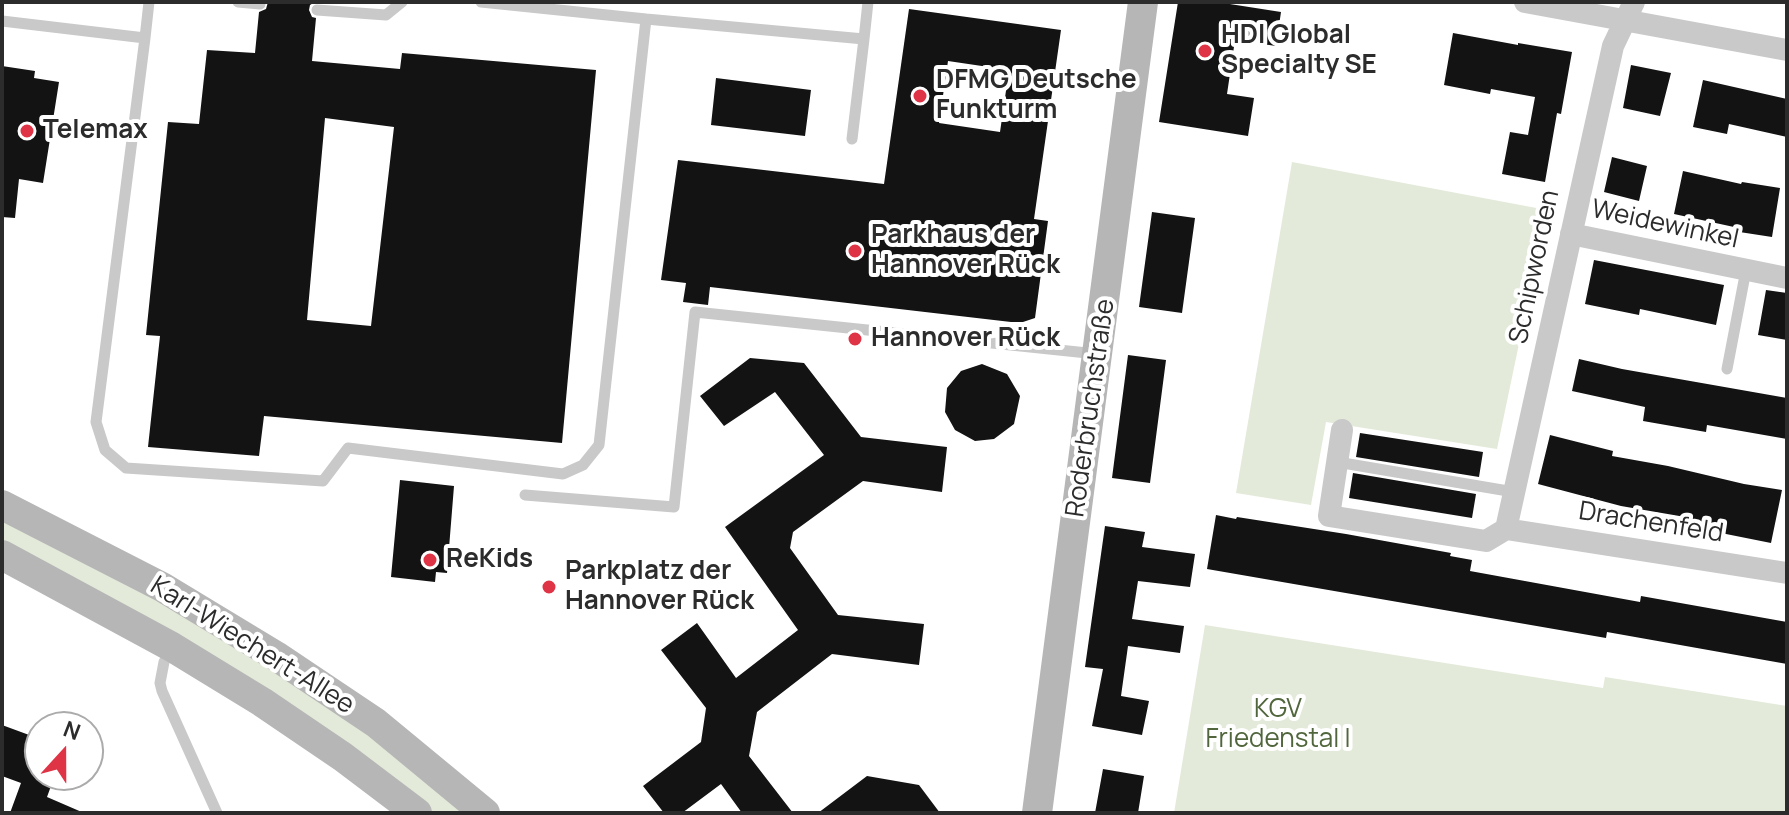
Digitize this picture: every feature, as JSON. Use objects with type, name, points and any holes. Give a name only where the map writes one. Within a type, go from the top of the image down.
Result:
[{"type":"main road","name":"Roderbruchstraße","points":[[1037,813],[1143,2]]},
{"type":"main road","name":"Karl-Wiechert-Allee","points":[[2,505],[162,587],[276,656],[376,723],[485,813]]},
{"type":"main road","name":"Karl-Wiechert-Allee","points":[[2,555],[172,647],[262,702],[417,813]]},
{"type":"street","points":[[1525,2],[1630,11],[1787,50]]},
{"type":"street","name":"Schipworden","points":[[1506,529],[1613,46],[1630,11]]},
{"type":"street","name":"Weidewinkel","points":[[1571,234],[1787,278]]},
{"type":"street","points":[[1342,430],[1329,516],[1486,541],[1506,529]]},
{"type":"street","name":"Drachenfeld","points":[[1506,529],[1787,573]]},
{"type":"lane","points":[[149,2],[96,422],[105,450],[126,468],[323,481],[348,448],[563,474],[583,465],[599,445],[646,19]]},
{"type":"lane","points":[[238,2],[260,4]]},
{"type":"lane","points":[[317,10],[386,15],[402,2]]},
{"type":"lane","points":[[481,2],[864,39]]},
{"type":"lane","points":[[852,139],[868,2]]},
{"type":"lane","points":[[2,21],[145,38]]},
{"type":"lane","name":"Weidewinkel","points":[[1727,369],[1746,270]]},
{"type":"lane","points":[[525,495],[674,507],[695,312],[1098,354]]},
{"type":"lane","points":[[1337,462],[1514,492]]},
{"type":"lane","points":[[172,647],[164,662],[160,683],[162,691],[217,813]]},
{"type":"green space","points":[[1292,162],[1547,210],[1497,449],[1326,422],[1311,505],[1236,493]]},
{"type":"green space","points":[[2,505],[162,587],[485,813],[417,813],[2,555]]},
{"type":"green space","name":"KGV Friedenstal I","points":[[1205,625],[1603,688],[1605,677],[1787,706],[1787,813],[1174,813]]},
{"type":"building","points":[[268,2],[315,2],[309,10],[316,18],[312,61],[400,69],[402,53],[596,70],[562,443],[264,416],[259,456],[148,447],[160,336],[146,335],[168,122],[199,124],[207,50],[255,53],[259,12],[266,9]],"holes":[[[325,118],[394,127],[371,326],[307,320]]]},
{"type":"building","points":[[1178,2],[1217,2],[1281,12],[1276,46],[1235,40],[1227,94],[1254,98],[1248,136],[1159,122]]},
{"type":"building","name":"Parkhaus der Hannover Rück","points":[[909,9],[1061,30],[1034,219],[1048,221],[1035,318],[1011,322],[710,287],[708,305],[683,302],[686,283],[661,280],[678,160],[884,184]],"holes":[[[948,61],[1009,70],[1000,132],[939,123]]]},
{"type":"building","points":[[1453,33],[1572,52],[1545,182],[1502,174],[1510,132],[1528,135],[1535,97],[1491,89],[1490,94],[1444,85]]},
{"type":"building","points":[[1631,65],[1671,73],[1660,116],[1623,108]]},
{"type":"building","name":"Telemax","points":[[2,66],[35,71],[34,78],[59,82],[43,183],[19,179],[15,218],[2,217]]},
{"type":"building","points":[[716,78],[811,90],[805,136],[711,125]]},
{"type":"building","points":[[1703,80],[1787,99],[1787,137],[1729,124],[1727,134],[1693,127]]},
{"type":"building","points":[[1612,157],[1647,166],[1639,201],[1604,192]]},
{"type":"building","points":[[1683,171],[1741,184],[1780,188],[1772,237],[1733,231],[1734,227],[1674,214]]},
{"type":"building","points":[[1152,212],[1195,218],[1182,313],[1139,307]]},
{"type":"building","points":[[1594,260],[1724,285],[1716,325],[1640,309],[1639,315],[1585,304]]},
{"type":"building","points":[[1766,290],[1787,293],[1787,340],[1758,335]]},
{"type":"building","points":[[1128,355],[1166,360],[1150,483],[1112,478]]},
{"type":"building","points":[[750,358],[804,363],[861,437],[947,447],[942,492],[863,481],[793,532],[790,548],[838,615],[924,624],[919,665],[832,654],[757,712],[749,756],[793,813],[742,813],[721,784],[682,813],[664,813],[643,786],[701,742],[706,708],[661,650],[697,623],[736,678],[798,630],[725,527],[824,455],[775,392],[724,426],[700,396]]},
{"type":"building","points":[[1579,359],[1787,398],[1787,439],[1707,425],[1706,432],[1643,421],[1645,407],[1572,391]]},
{"type":"building","points":[[982,364],[1007,374],[1020,396],[1014,424],[994,439],[975,441],[955,430],[945,412],[947,388],[961,371]]},
{"type":"building","points":[[1360,433],[1483,452],[1479,477],[1356,457]]},
{"type":"building","points":[[1550,435],[1613,451],[1612,456],[1782,490],[1771,543],[1688,529],[1691,518],[1621,506],[1538,484]]},
{"type":"building","points":[[1353,473],[1476,494],[1472,518],[1349,498]]},
{"type":"building","points":[[400,480],[454,486],[447,573],[436,572],[435,582],[391,577]]},
{"type":"building","points":[[1216,515],[1451,553],[1450,556],[1472,560],[1470,571],[1640,602],[1641,596],[1787,622],[1787,664],[1607,632],[1606,638],[1207,569]]},
{"type":"building","points":[[1105,526],[1145,532],[1142,547],[1195,554],[1190,587],[1138,581],[1132,619],[1184,626],[1180,653],[1128,646],[1121,696],[1149,701],[1142,735],[1092,726],[1103,669],[1085,667]]},
{"type":"building","points":[[2,725],[24,733],[24,791],[49,791],[47,797],[84,813],[10,813],[21,783],[2,776]]},
{"type":"building","points":[[1103,769],[1144,776],[1138,813],[1095,813]]},
{"type":"building","points":[[867,776],[919,785],[940,813],[818,813]]},
{"type":"place","name":"HDI Global Specialty SE","points":[[1205,51]]},
{"type":"place","name":"DFMG Deutsche Funkturm","points":[[920,96]]},
{"type":"place","name":"Telemax","points":[[27,131]]},
{"type":"place","name":"Parkhaus der Hannover Rück","points":[[855,251]]},
{"type":"place","name":"Hannover Rück","points":[[855,339]]},
{"type":"place","name":"ReKids","points":[[430,560]]},
{"type":"place","name":"Parkplatz der Hannover Rück","points":[[549,587]]}]
